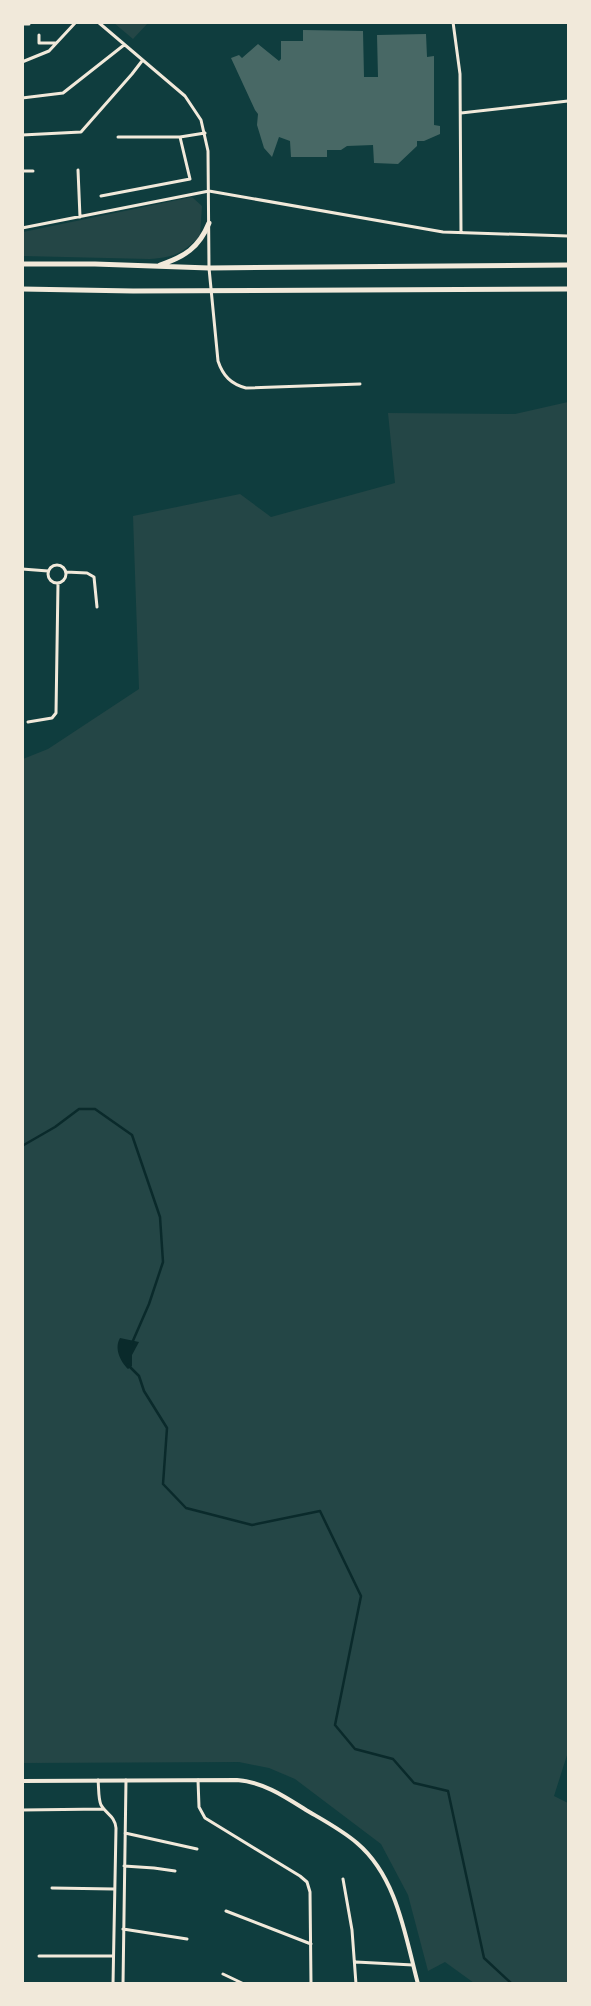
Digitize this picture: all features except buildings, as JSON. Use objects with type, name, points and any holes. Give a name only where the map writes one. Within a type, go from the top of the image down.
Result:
[{"type":"main road","points":[[155,266],[177,259],[190,251],[201,240],[209,223]]},
{"type":"main road","points":[[22,264],[95,264],[209,268],[568,265]]},
{"type":"main road","points":[[22,289],[133,291],[568,289]]},
{"type":"street","points":[[22,62],[26,62],[49,51],[76,22]]},
{"type":"street","points":[[98,22],[185,96],[201,120],[208,151],[210,290],[218,361],[221,371],[230,381],[246,388],[360,384]]},
{"type":"street","points":[[453,22],[460,74],[461,233]]},
{"type":"street","points":[[22,24],[29,24]]},
{"type":"street","points":[[39,35],[39,44],[57,43]]},
{"type":"street","points":[[22,98],[63,93],[124,45]]},
{"type":"street","points":[[22,136],[81,132],[142,61]]},
{"type":"street","points":[[461,113],[568,100]]},
{"type":"street","points":[[118,137],[180,137],[205,133]]},
{"type":"street","points":[[101,196],[190,179],[180,137]]},
{"type":"street","points":[[78,170],[80,217]]},
{"type":"street","points":[[22,171],[33,171]]},
{"type":"street","points":[[22,228],[210,191],[443,232],[568,236]]},
{"type":"street","points":[[57,564],[63,566],[66,572],[64,580],[58,583],[50,580],[48,571],[51,566],[57,564]]},
{"type":"street","points":[[22,569],[48,571]]},
{"type":"street","points":[[66,572],[87,573],[94,577],[97,607]]},
{"type":"street","points":[[28,722],[52,718],[56,713],[58,583]]},
{"type":"street","points":[[98,1780],[100,1802],[104,1810],[112,1815],[116,1823],[113,1984]]},
{"type":"street","points":[[122,1984],[126,1780]]},
{"type":"street","points":[[198,1780],[200,1807],[205,1818],[307,1882],[310,1892],[312,1984]]},
{"type":"street","points":[[22,1781],[242,1781],[267,1787],[345,1834],[358,1844],[376,1863],[388,1884],[397,1908],[418,1984]]},
{"type":"street","points":[[22,1810],[104,1810]]},
{"type":"street","points":[[125,1833],[197,1849]]},
{"type":"street","points":[[124,1866],[175,1871]]},
{"type":"street","points":[[343,1879],[356,1962],[356,1984]]},
{"type":"street","points":[[52,1888],[114,1889]]},
{"type":"street","points":[[226,1911],[311,1944]]},
{"type":"street","points":[[123,1929],[187,1939]]},
{"type":"street","points":[[40,1956],[113,1956]]},
{"type":"street","points":[[356,1962],[413,1965]]},
{"type":"street","points":[[223,1974],[244,1984]]},
{"type":"shaded area","points":[[114,23],[148,23],[133,39]]},
{"type":"shaded area","points":[[192,197],[202,206],[200,236],[183,251],[172,256],[149,259],[23,256],[23,232]]},
{"type":"shaded area","points":[[568,402],[568,1752],[554,1796],[568,1803],[568,1983],[474,1983],[445,1962],[428,1971],[408,1895],[381,1844],[295,1779],[269,1768],[239,1762],[23,1763],[23,759],[48,749],[139,689],[133,516],[240,494],[271,517],[395,483],[388,413],[515,414]]},
{"type":"shaded area","points":[[120,1338],[139,1342],[132,1355],[132,1366],[128,1369],[119,1354],[118,1342]]},
{"type":"waterway","points":[[22,1146],[55,1127],[79,1109],[95,1109],[132,1135],[160,1217],[163,1262],[149,1304],[132,1343]]},
{"type":"waterway","points":[[128,1365],[139,1376],[144,1391],[167,1428],[163,1484],[186,1508],[252,1525],[320,1511],[361,1596],[335,1725],[355,1749],[393,1759],[414,1783],[448,1791],[484,1958],[512,1984]]}]
